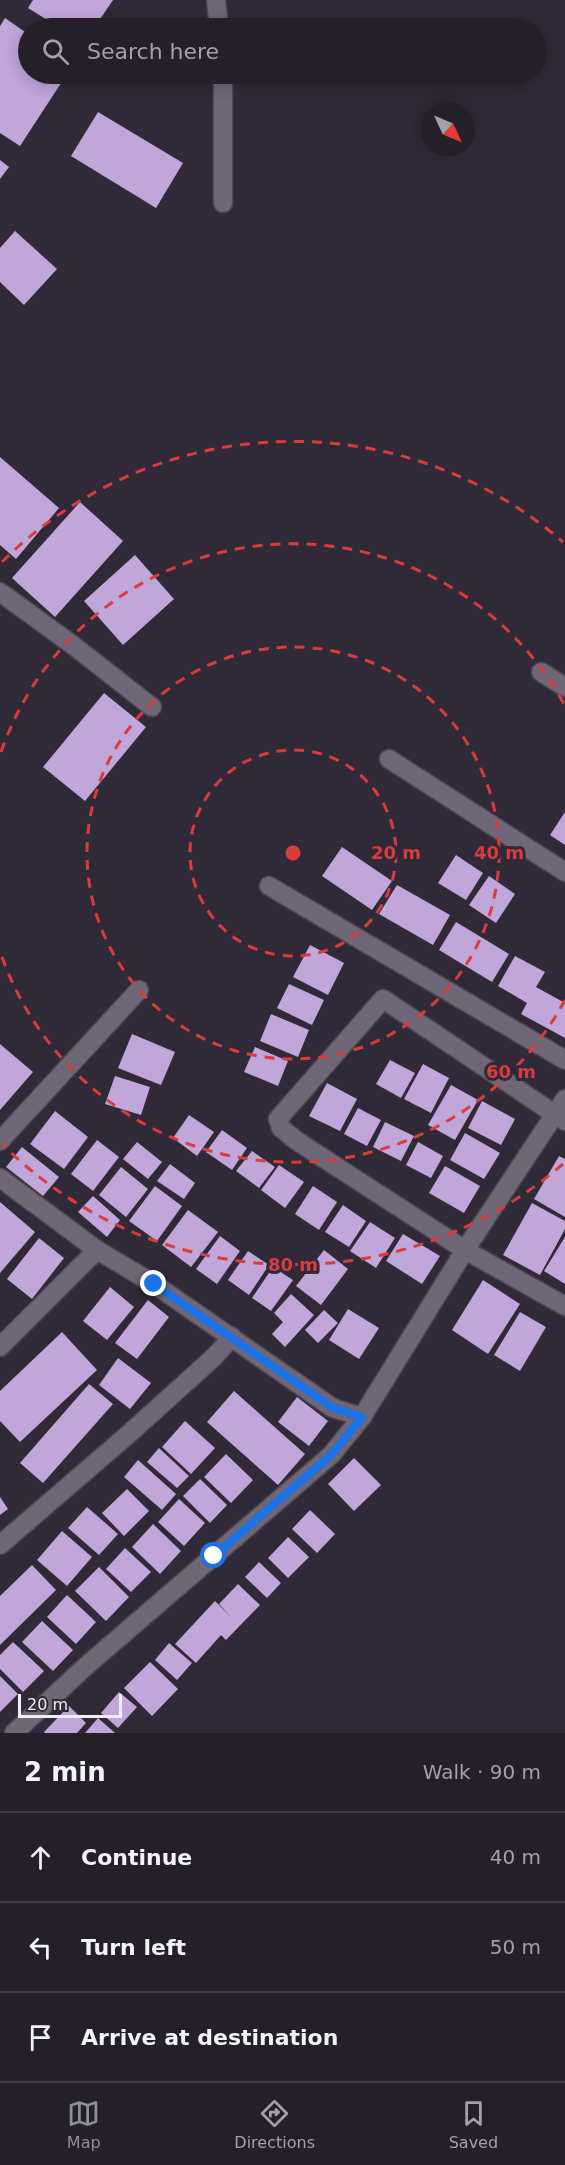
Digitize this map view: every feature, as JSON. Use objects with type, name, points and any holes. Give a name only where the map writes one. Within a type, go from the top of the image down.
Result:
[{"type":"street","points":[[216,0],[218,18]]},
{"type":"street","points":[[223,84],[223,203]]},
{"type":"street","points":[[0,592],[152,707]]},
{"type":"street","points":[[541,672],[565,687]]},
{"type":"street","points":[[388,759],[565,872]]},
{"type":"street","points":[[269,886],[565,1060]]},
{"type":"street","points":[[0,1141],[139,990]]},
{"type":"street","points":[[560,1118],[384,999],[278,1119],[281,1128],[297,1141],[465,1250],[565,1306]]},
{"type":"street","points":[[14,1733],[86,1666],[331,1455],[362,1417],[465,1250],[560,1118],[565,1099]]},
{"type":"street","points":[[0,1178],[97,1250],[154,1284],[333,1408],[362,1417]]},
{"type":"street","points":[[0,1347],[97,1250]]},
{"type":"street","points":[[0,1545],[131,1432],[214,1357],[232,1337]]},
{"type":"building","points":[[33,0],[113,0],[101,18],[44,18],[28,8]]},
{"type":"building","points":[[5,18],[18,27],[18,84],[60,84],[20,146],[0,133],[0,26]]},
{"type":"building","points":[[98,112],[183,163],[156,208],[71,156]]},
{"type":"building","points":[[0,160],[9,167],[0,179]]},
{"type":"building","points":[[15,231],[57,269],[24,305],[0,282],[0,248]]},
{"type":"building","points":[[0,457],[59,508],[16,559],[0,545]]},
{"type":"building","points":[[80,502],[123,541],[55,617],[12,578]]},
{"type":"building","points":[[135,555],[174,599],[123,645],[84,601]]},
{"type":"building","points":[[104,693],[146,727],[85,801],[43,767]]},
{"type":"building","points":[[565,812],[565,845],[550,835]]},
{"type":"building","points":[[342,847],[392,881],[372,910],[322,876]]},
{"type":"building","points":[[456,855],[483,873],[466,900],[438,883]]},
{"type":"building","points":[[489,876],[515,894],[496,923],[469,905]]},
{"type":"building","points":[[397,885],[450,915],[433,945],[379,914]]},
{"type":"building","points":[[456,922],[509,954],[492,982],[439,950]]},
{"type":"building","points":[[310,945],[344,963],[328,995],[293,977]]},
{"type":"building","points":[[515,956],[545,972],[536,987],[565,1003],[565,1038],[521,1014],[527,1003],[498,986]]},
{"type":"building","points":[[289,984],[324,1000],[312,1025],[277,1008]]},
{"type":"building","points":[[271,1014],[309,1030],[298,1057],[260,1041]]},
{"type":"building","points":[[132,1034],[175,1052],[161,1085],[118,1068]]},
{"type":"building","points":[[0,1044],[33,1072],[0,1110]]},
{"type":"building","points":[[255,1047],[288,1061],[278,1086],[244,1072]]},
{"type":"building","points":[[390,1060],[415,1073],[401,1098],[376,1084]]},
{"type":"building","points":[[423,1064],[449,1078],[431,1113],[404,1099]]},
{"type":"building","points":[[115,1076],[150,1087],[141,1115],[105,1104]]},
{"type":"building","points":[[327,1083],[357,1099],[340,1131],[309,1116]]},
{"type":"building","points":[[451,1085],[478,1100],[455,1140],[428,1125]]},
{"type":"building","points":[[482,1101],[515,1119],[501,1145],[468,1128]]},
{"type":"building","points":[[358,1108],[381,1120],[367,1146],[344,1134]]},
{"type":"building","points":[[55,1111],[88,1137],[64,1169],[30,1144]]},
{"type":"building","points":[[189,1115],[214,1132],[197,1156],[173,1138]]},
{"type":"building","points":[[385,1122],[414,1136],[401,1161],[373,1147]]},
{"type":"building","points":[[222,1130],[247,1148],[232,1170],[206,1152]]},
{"type":"building","points":[[465,1133],[500,1153],[484,1179],[450,1160]]},
{"type":"building","points":[[97,1140],[119,1157],[93,1191],[71,1174]]},
{"type":"building","points":[[137,1142],[162,1162],[148,1179],[123,1159]]},
{"type":"building","points":[[418,1142],[443,1156],[431,1178],[406,1165]]},
{"type":"building","points":[[22,1147],[59,1177],[43,1196],[6,1167]]},
{"type":"building","points":[[252,1151],[275,1167],[259,1188],[236,1171]]},
{"type":"building","points":[[559,1156],[565,1159],[565,1217],[534,1199]]},
{"type":"building","points":[[170,1164],[195,1183],[184,1199],[157,1181]]},
{"type":"building","points":[[279,1165],[304,1182],[285,1208],[261,1190]]},
{"type":"building","points":[[445,1166],[480,1186],[464,1213],[429,1193]]},
{"type":"building","points":[[121,1167],[148,1189],[126,1217],[99,1195]]},
{"type":"building","points":[[155,1186],[182,1206],[157,1241],[129,1221]]},
{"type":"building","points":[[313,1186],[337,1202],[319,1230],[295,1214]]},
{"type":"building","points":[[93,1196],[120,1220],[107,1237],[78,1212]]},
{"type":"building","points":[[0,1202],[35,1232],[0,1273]]},
{"type":"building","points":[[532,1203],[565,1221],[565,1229],[540,1275],[503,1255]]},
{"type":"building","points":[[343,1205],[366,1221],[349,1247],[325,1232]]},
{"type":"building","points":[[188,1210],[218,1232],[191,1267],[162,1245]]},
{"type":"building","points":[[370,1222],[395,1238],[376,1268],[350,1251]]},
{"type":"building","points":[[403,1234],[440,1256],[422,1284],[386,1261]]},
{"type":"building","points":[[220,1236],[240,1251],[217,1284],[196,1269]]},
{"type":"building","points":[[565,1237],[565,1284],[544,1271]]},
{"type":"building","points":[[39,1238],[64,1258],[32,1299],[7,1279]]},
{"type":"building","points":[[324,1250],[348,1269],[321,1305],[296,1286]]},
{"type":"building","points":[[248,1251],[269,1265],[249,1295],[228,1280]]},
{"type":"building","points":[[273,1267],[293,1280],[271,1311],[252,1298]]},
{"type":"building","points":[[483,1280],[520,1304],[488,1354],[452,1330]]},
{"type":"building","points":[[110,1287],[134,1307],[107,1340],[83,1321]]},
{"type":"building","points":[[291,1294],[314,1315],[285,1347],[272,1334],[283,1322],[274,1313]]},
{"type":"building","points":[[148,1300],[169,1317],[137,1359],[115,1343]]},
{"type":"building","points":[[348,1309],[379,1328],[359,1359],[329,1340]]},
{"type":"building","points":[[324,1310],[338,1323],[318,1343],[305,1330]]},
{"type":"building","points":[[520,1312],[546,1327],[520,1371],[494,1355]]},
{"type":"building","points":[[62,1332],[97,1370],[20,1442],[0,1421],[0,1391]]},
{"type":"building","points":[[118,1358],[151,1383],[130,1409],[99,1385]]},
{"type":"building","points":[[89,1384],[113,1404],[43,1483],[20,1463]]},
{"type":"building","points":[[234,1391],[305,1454],[278,1485],[207,1422]]},
{"type":"building","points":[[297,1397],[328,1421],[309,1446],[278,1422]]},
{"type":"building","points":[[185,1421],[215,1448],[191,1474],[162,1447]]},
{"type":"building","points":[[159,1448],[189,1476],[177,1488],[147,1462]]},
{"type":"building","points":[[226,1454],[253,1480],[231,1503],[204,1477]]},
{"type":"building","points":[[354,1458],[381,1485],[354,1511],[328,1484]]},
{"type":"building","points":[[138,1460],[176,1494],[162,1510],[124,1477]]},
{"type":"building","points":[[200,1479],[227,1505],[210,1523],[183,1496]]},
{"type":"building","points":[[127,1489],[149,1511],[124,1536],[102,1513]]},
{"type":"building","points":[[0,1497],[8,1509],[0,1515]]},
{"type":"building","points":[[179,1499],[205,1523],[184,1546],[158,1522]]},
{"type":"building","points":[[87,1507],[118,1534],[99,1555],[68,1528]]},
{"type":"building","points":[[310,1510],[335,1534],[317,1553],[292,1529]]},
{"type":"building","points":[[153,1524],[181,1551],[160,1574],[132,1547]]},
{"type":"building","points":[[62,1531],[92,1557],[67,1586],[37,1560]]},
{"type":"building","points":[[288,1537],[309,1557],[288,1578],[268,1558]]},
{"type":"building","points":[[125,1548],[151,1572],[131,1592],[106,1569]]},
{"type":"building","points":[[259,1562],[281,1583],[267,1598],[245,1577]]},
{"type":"building","points":[[32,1565],[56,1590],[0,1645],[0,1596]]},
{"type":"building","points":[[99,1567],[129,1597],[106,1621],[75,1591]]},
{"type":"building","points":[[238,1584],[260,1605],[226,1640],[221,1635],[196,1663],[175,1644],[215,1601],[230,1616],[219,1604]]},
{"type":"building","points":[[67,1595],[96,1622],[76,1644],[47,1617]]},
{"type":"building","points":[[42,1621],[73,1650],[53,1671],[22,1642]]},
{"type":"building","points":[[13,1642],[44,1671],[23,1692],[0,1669],[0,1655]]},
{"type":"building","points":[[169,1643],[192,1663],[177,1680],[155,1660]]},
{"type":"building","points":[[150,1662],[178,1689],[152,1716],[124,1688]]},
{"type":"building","points":[[0,1676],[18,1694],[0,1712]]},
{"type":"building","points":[[119,1692],[137,1707],[118,1728],[101,1713]]},
{"type":"building","points":[[69,1706],[86,1723],[77,1733],[45,1733],[44,1732]]},
{"type":"building","points":[[98,1718],[115,1733],[85,1733]]},
{"type":"route","points":[[154,1284],[333,1408],[362,1417],[331,1455],[214,1556]]}]
